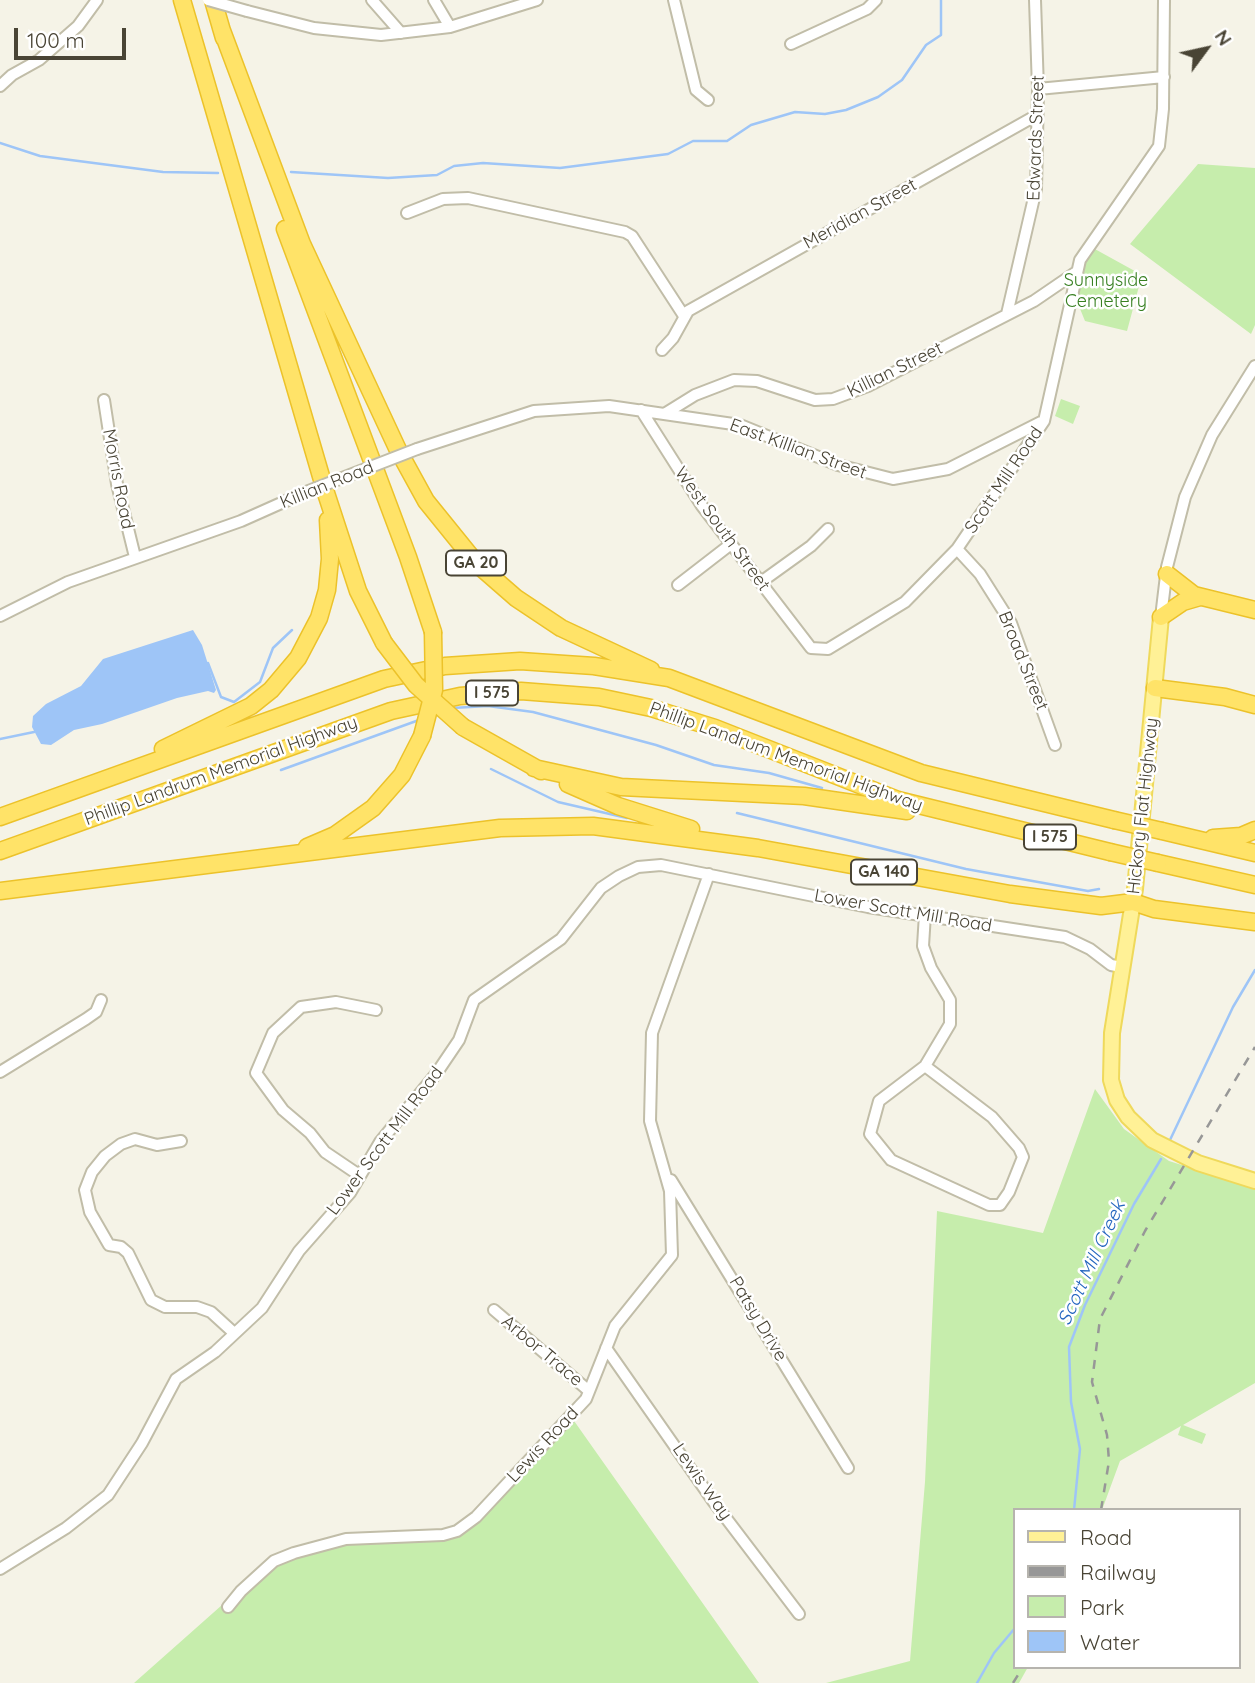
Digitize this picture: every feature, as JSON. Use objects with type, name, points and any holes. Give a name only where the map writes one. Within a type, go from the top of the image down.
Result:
[{"type":"highway","points":[[182,0],[354,582],[384,643],[416,685],[463,727],[534,768],[621,787],[804,796],[990,823]]},
{"type":"highway","name":"GA 20","points":[[211,0],[302,244],[398,450],[442,523],[477,564],[539,614],[589,642],[669,678]]},
{"type":"highway","points":[[221,28],[267,183],[408,557],[433,632],[434,690],[422,736],[402,775],[373,808],[335,835],[284,854]]},
{"type":"highway","points":[[81,788],[238,713],[262,698],[290,669],[313,633],[327,590],[330,545],[325,490]]},
{"type":"highway","points":[[1167,574],[1188,593],[1255,610]]},
{"type":"highway","points":[[1161,617],[1184,602],[1200,597]]},
{"type":"highway","name":"Phillip Landrum Memorial Highway","points":[[0,817],[352,691],[419,671],[478,662],[544,662],[669,678],[921,773],[1255,853]]},
{"type":"highway","points":[[1155,688],[1225,697],[1255,705]]},
{"type":"highway","name":"Phillip Landrum Memorial Highway","points":[[0,851],[391,711],[460,696],[522,691],[599,697],[651,708],[715,728],[898,800],[1255,885]]},
{"type":"highway","name":"GA 140","points":[[534,768],[649,817],[758,848],[996,891],[1101,906],[1133,902]]},
{"type":"highway","points":[[0,891],[284,854],[552,825],[635,829],[758,848]]},
{"type":"highway","points":[[1191,838],[1226,838],[1255,831]]},
{"type":"highway","points":[[1133,902],[1154,909],[1250,922]]},
{"type":"main road","name":"Hickory Flat Highway","points":[[1161,617],[1130,929],[1122,967],[1110,1059],[1113,1087],[1119,1104],[1135,1125],[1162,1146],[1222,1172],[1255,1181]]},
{"type":"main road","points":[[1130,929],[1154,909]]},
{"type":"street","points":[[0,86],[5,79],[49,52],[82,21],[97,0]]},
{"type":"street","points":[[211,0],[341,33],[401,33],[450,27],[537,0]]},
{"type":"street","points":[[372,0],[401,33]]},
{"type":"street","points":[[434,0],[450,27]]},
{"type":"street","points":[[674,0],[696,90],[708,100]]},
{"type":"street","points":[[791,44],[860,13],[876,0]]},
{"type":"street","name":"Edwards Street","points":[[1007,314],[1035,202],[1038,89],[1035,0]]},
{"type":"street","name":"Scott Mill Road","points":[[809,645],[817,650],[828,649],[905,602],[957,549],[1044,421],[1075,273],[1091,239],[1158,146],[1164,77],[1164,0]]},
{"type":"street","points":[[1038,89],[1164,77]]},
{"type":"street","name":"Meridian Street","points":[[684,316],[699,304],[1037,115]]},
{"type":"street","points":[[408,213],[443,199],[468,198],[625,232],[632,236],[684,316],[673,338],[662,350]]},
{"type":"street","name":"Killian Street","points":[[666,413],[695,395],[734,380],[757,381],[815,400],[833,399],[868,386],[1034,301],[1075,273]]},
{"type":"street","name":"Hickory Flat Highway","points":[[1161,617],[1177,523],[1199,461],[1255,366]]},
{"type":"street","name":"Morris Road","points":[[104,400],[117,484],[135,557]]},
{"type":"street","name":"Killian Road","points":[[0,616],[57,587],[241,521],[306,492],[417,449],[513,417],[554,407],[609,406],[666,413]]},
{"type":"street","name":"West South Street","points":[[641,410],[702,506],[795,631],[809,645]]},
{"type":"street","name":"East Killian Street","points":[[666,413],[740,425],[838,465],[893,479],[948,468],[1044,421]]},
{"type":"street","points":[[761,582],[811,547],[828,529]]},
{"type":"street","points":[[678,585],[731,544]]},
{"type":"street","name":"Broad Street","points":[[957,549],[980,574],[1011,623],[1055,746]]},
{"type":"street","name":"Lower Scott Mill Road","points":[[0,1569],[66,1528],[108,1495],[142,1443],[176,1378],[205,1360],[262,1308],[281,1276],[350,1193],[380,1142],[436,1074],[459,1040],[474,1000],[561,939],[601,888],[638,867],[661,865],[868,907],[1065,937],[1090,949],[1111,965],[1122,967]]},
{"type":"street","name":"Lewis Road","points":[[228,1607],[241,1591],[274,1561],[294,1553],[345,1539],[443,1535],[457,1531],[476,1517],[586,1399],[615,1326],[673,1255],[673,1212],[650,1121],[652,1033],[709,874]]},
{"type":"street","points":[[925,914],[922,934],[925,957],[946,991],[951,1008],[946,1033],[925,1066],[879,1101],[871,1121],[870,1134],[891,1160],[989,1205],[1000,1205],[1009,1192],[1023,1157],[992,1117],[925,1066]]},
{"type":"street","points":[[0,1072],[96,1012],[100,1000]]},
{"type":"street","points":[[359,1175],[325,1152],[310,1133],[283,1110],[256,1073],[273,1033],[301,1007],[336,1002],[376,1010]]},
{"type":"street","points":[[181,1140],[157,1145],[135,1139],[121,1144],[105,1156],[92,1172],[85,1190],[90,1212],[109,1245],[121,1247],[128,1253],[151,1300],[165,1307],[197,1307],[211,1312],[234,1334]]},
{"type":"street","name":"Patsy Drive","points":[[665,1172],[690,1207],[848,1468]]},
{"type":"street","name":"Arbor Trace","points":[[494,1310],[589,1391]]},
{"type":"street","name":"Lewis Way","points":[[606,1348],[713,1501],[799,1614]]},
{"type":"green space","points":[[1198,164],[1255,168],[1255,325],[1251,334],[1130,244]]},
{"type":"green space","name":"Sunnyside Cemetery","points":[[1093,248],[1142,275],[1127,331],[1085,321],[1074,294],[1082,267]]},
{"type":"green space","points":[[1061,399],[1080,406],[1073,424],[1055,416]]},
{"type":"green space","points":[[1095,1089],[1124,1129],[1169,1161],[1255,1188],[1255,1383],[1183,1425],[1206,1434],[1202,1444],[1178,1435],[1181,1426],[1120,1461],[1103,1508],[1014,1508],[1014,1669],[1027,1669],[1019,1683],[826,1683],[910,1661],[925,1482],[937,1211],[1043,1233]]},
{"type":"green space","points":[[572,1418],[759,1683],[134,1683],[266,1566],[373,1534],[463,1528]]},
{"type":"water","points":[[193,630],[202,645],[216,690],[214,693],[208,691],[177,698],[102,724],[74,730],[51,745],[41,744],[32,727],[33,716],[46,704],[81,686],[103,659]]},
{"type":"waterway","points":[[291,172],[388,178],[437,175],[454,166],[483,163],[560,168],[668,154],[693,141],[727,141],[751,125],[795,112],[825,114],[846,110],[878,97],[902,80],[926,45],[941,35],[941,0]]},
{"type":"waterway","points":[[0,143],[40,156],[163,172],[218,173]]},
{"type":"waterway","points":[[208,663],[221,697],[234,702],[260,682],[273,648],[292,630]]},
{"type":"waterway","points":[[452,708],[488,706],[533,712],[656,745],[714,765],[769,773],[822,788]]},
{"type":"waterway","points":[[281,770],[419,720]]},
{"type":"waterway","points":[[0,739],[34,732]]},
{"type":"waterway","points":[[491,769],[558,802],[627,818]]},
{"type":"waterway","points":[[737,813],[966,869],[1088,891],[1099,889]]},
{"type":"waterway","name":"Scott Mill Creek","points":[[1170,1140],[1233,1007],[1255,970]]},
{"type":"waterway","name":"Scott Mill Creek","points":[[1074,1508],[1080,1449],[1071,1402],[1069,1347],[1085,1305],[1134,1204],[1161,1159]]},
{"type":"waterway","name":"Scott Mill Creek","points":[[977,1683],[994,1653],[1014,1629]]},
{"type":"railway","points":[[1101,1508],[1109,1461],[1107,1435],[1092,1382],[1100,1319],[1145,1231],[1255,1047]]},
{"type":"railway","points":[[1013,1683],[1022,1669]]}]
